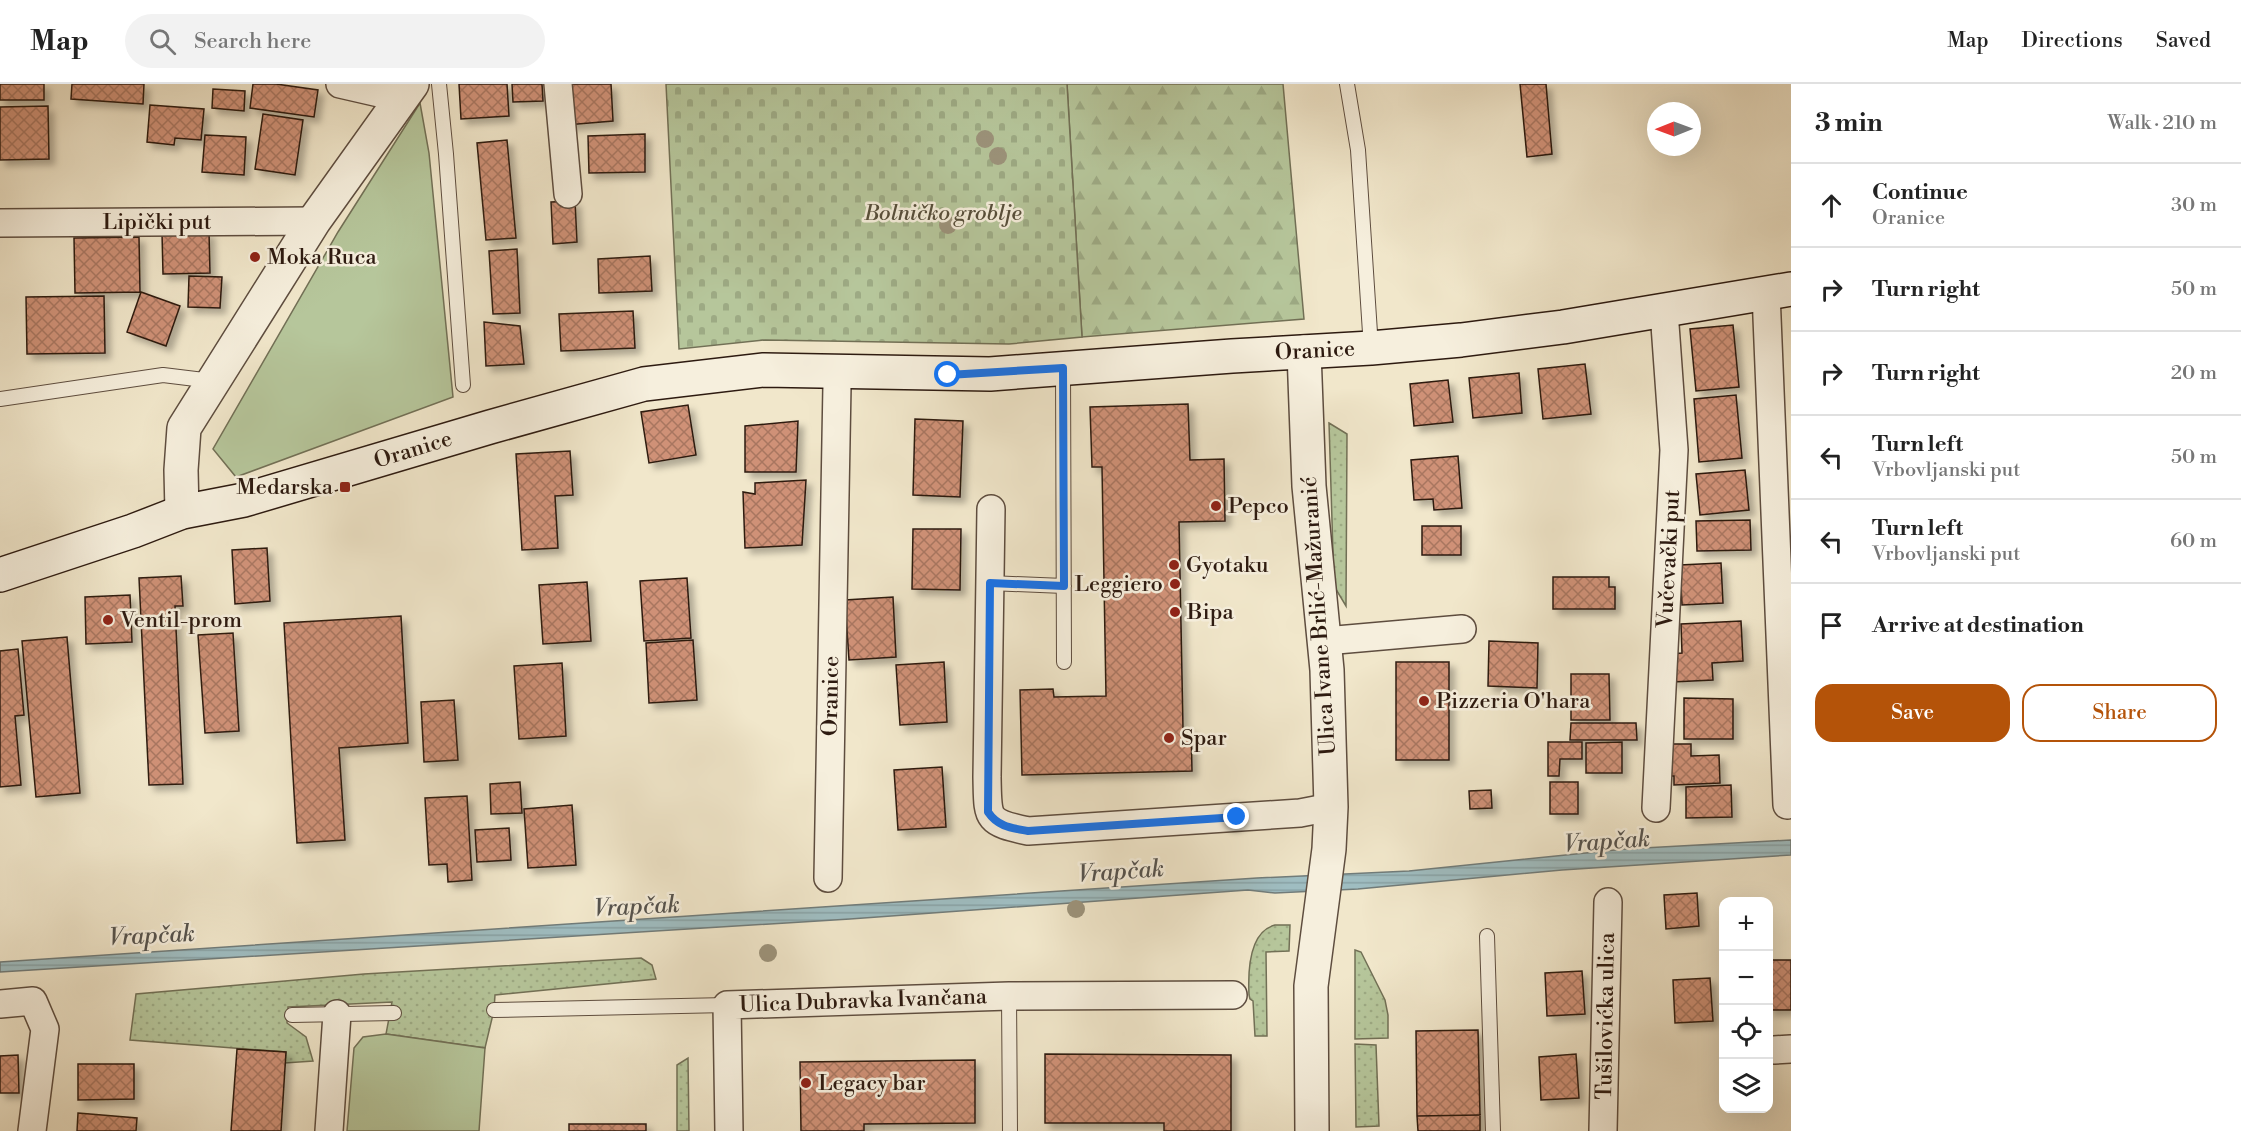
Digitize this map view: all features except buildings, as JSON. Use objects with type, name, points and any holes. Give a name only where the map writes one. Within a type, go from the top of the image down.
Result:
[{"type":"main road","points":[[182,512],[181,470],[184,428],[314,221],[406,91]]},
{"type":"main road","name":"Oranice","points":[[0,575],[133,531],[182,512],[244,500],[490,426],[644,384],[764,370],[836,370],[948,375],[1371,348],[1461,340],[1664,311],[1779,291]]},
{"type":"main road","name":"Ulica Ivane Brlić-Mažuranić","points":[[1304,352],[1309,486],[1325,641],[1330,807],[1329,849],[1311,986],[1312,1131]]},
{"type":"street","points":[[340,84],[406,91]]},
{"type":"street","points":[[558,84],[568,194]]},
{"type":"street","name":"Lipički put","points":[[0,223],[314,221]]},
{"type":"street","points":[[1779,291],[1787,805]]},
{"type":"street","name":"Vučevački put","points":[[1656,808],[1674,450],[1664,311]]},
{"type":"street","name":"Oranice","points":[[828,878],[836,370]]},
{"type":"street","points":[[991,509],[987,777],[988,812],[994,820],[1004,826],[1028,831],[1300,813],[1330,807]]},
{"type":"street","points":[[1325,641],[1462,629]]},
{"type":"street","name":"Tušilovićka ulica","points":[[1603,1131],[1608,902]]},
{"type":"street","name":"Ulica Dubravka Ivančana","points":[[727,1005],[1009,996],[1233,995]]},
{"type":"street","points":[[0,1004],[33,1001],[45,1029],[32,1131]]},
{"type":"street","points":[[727,1005],[729,1131]]},
{"type":"street","points":[[329,1131],[337,1014]]},
{"type":"lane","points":[[439,84],[463,385]]},
{"type":"lane","points":[[1347,84],[1358,150],[1371,348]]},
{"type":"lane","points":[[1063,368],[1064,662]]},
{"type":"lane","points":[[0,399],[163,375],[212,381]]},
{"type":"lane","points":[[990,583],[1064,586]]},
{"type":"lane","points":[[1487,936],[1492,1131]]},
{"type":"lane","points":[[1009,996],[1010,1131]]},
{"type":"lane","name":"Ulica Dubravka Ivančana","points":[[494,1010],[727,1005]]},
{"type":"lane","points":[[292,1015],[394,1013]]},
{"type":"green space","name":"Bolničko groblje","points":[[666,84],[1067,84],[1082,337],[1009,344],[765,340],[679,349]]},
{"type":"green space","points":[[1067,84],[1283,84],[1304,319],[1082,337]]},
{"type":"green space","points":[[420,103],[429,153],[453,397],[236,477],[213,449],[338,232]]},
{"type":"green space","points":[[1329,423],[1347,434],[1346,606],[1334,586]]},
{"type":"green space","points":[[1275,925],[1290,925],[1289,951],[1266,952],[1267,1036],[1255,1036],[1253,1001],[1249,995],[1250,965],[1259,936],[1266,929]]},
{"type":"green space","points":[[1355,950],[1361,952],[1385,1000],[1388,1015],[1388,1038],[1355,1039]]},
{"type":"green space","points":[[641,958],[652,965],[656,979],[495,995],[485,1048],[386,1034],[392,1002],[288,1007],[287,1023],[306,1037],[313,1061],[285,1063],[286,1052],[130,1040],[136,994],[364,974]]},
{"type":"green space","points":[[386,1034],[485,1048],[479,1131],[347,1131],[354,1048],[363,1037]]},
{"type":"green space","points":[[1355,1044],[1376,1045],[1379,1126],[1356,1127]]},
{"type":"green space","points":[[688,1058],[689,1131],[677,1131],[677,1065]]},
{"type":"water","points":[[1791,840],[1791,855],[1562,870],[1358,889],[1275,893],[1248,890],[850,919],[0,972],[0,962],[1257,878],[1409,871],[1625,849]]},
{"type":"place","name":"Moka Ruca","points":[[255,257]]},
{"type":"place","name":"Medarska","points":[[345,487]]},
{"type":"place","name":"Pepco","points":[[1216,506]]},
{"type":"place","name":"Gyotaku","points":[[1174,565]]},
{"type":"place","name":"Leggiero","points":[[1175,584]]},
{"type":"place","name":"Bipa","points":[[1175,612]]},
{"type":"place","name":"Ventil-prom","points":[[108,620]]},
{"type":"place","name":"Pizzeria O'hara","points":[[1424,701]]},
{"type":"place","name":"Spar","points":[[1169,738]]},
{"type":"place","name":"Legacy bar","points":[[806,1083]]},
{"type":"route","points":[[948,375],[1063,368],[1064,586],[990,583],[988,812],[994,820],[1004,826],[1028,831],[1237,817]]},
{"type":"water label","name":"Vrapčak","points":[[1607,842]]},
{"type":"water label","name":"Vrapčak","points":[[1121,872]]},
{"type":"water label","name":"Vrapčak","points":[[637,907]]},
{"type":"water label","name":"Vrapčak","points":[[152,936]]}]
